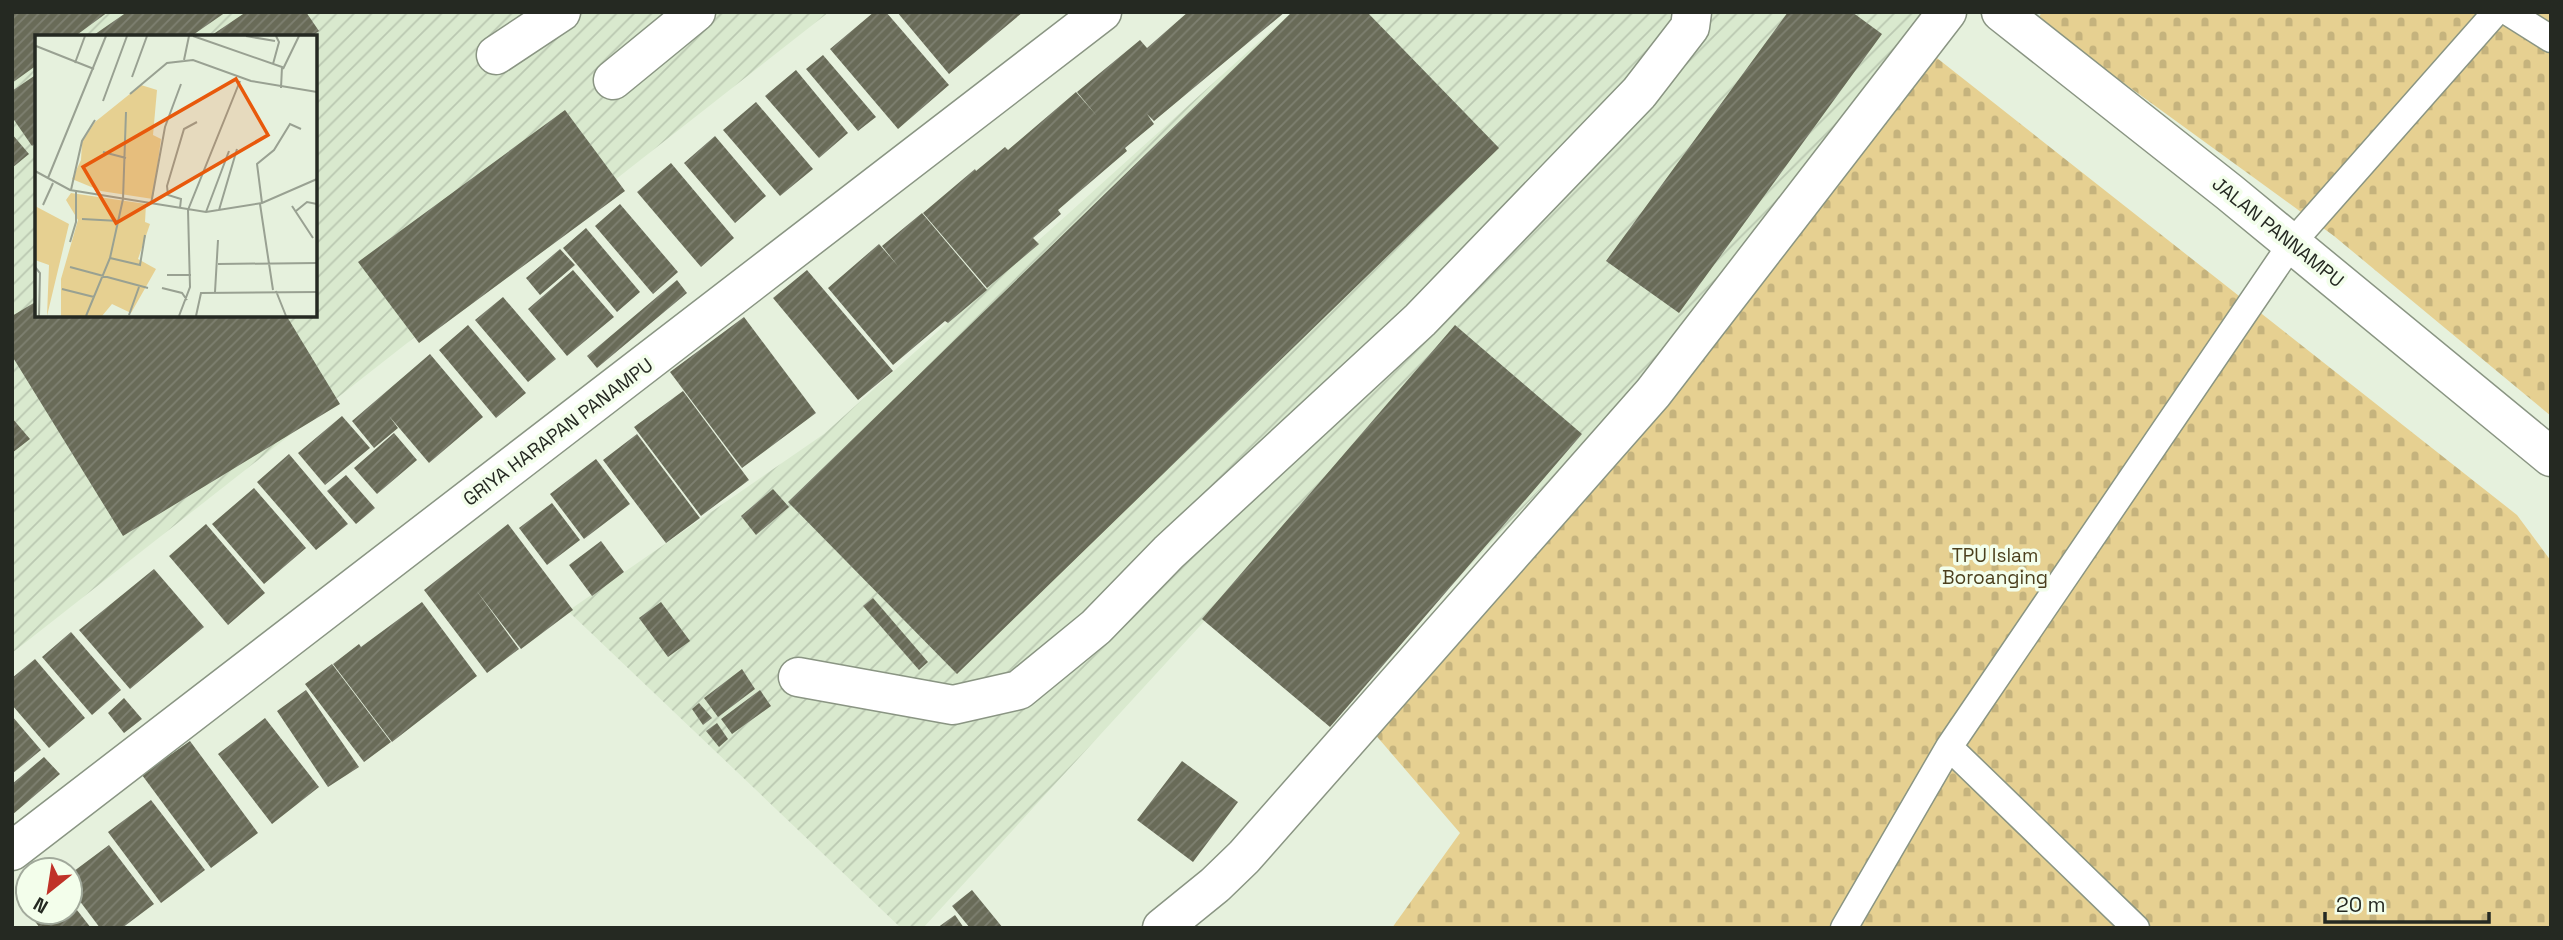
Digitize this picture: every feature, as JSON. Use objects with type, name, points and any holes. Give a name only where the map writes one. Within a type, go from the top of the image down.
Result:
[{"type":"street","points":[[496,55],[561,12]]},
{"type":"street","points":[[613,80],[696,12]]},
{"type":"street","name":"GRIYA HARAPAN PANAMPU","points":[[12,851],[1102,12]]},
{"type":"street","points":[[798,677],[953,705],[1019,690],[1096,627],[1189,533],[1420,320],[1639,93],[1690,27],[1692,12]]},
{"type":"street","points":[[1162,928],[1215,885],[1244,857],[1653,393],[1947,12]]},
{"type":"street","name":"JALAN PANNAMPU","points":[[2019,18],[2551,457]]},
{"type":"lane","points":[[1844,928],[1949,747],[2292,243],[2496,12]]},
{"type":"lane","points":[[2508,12],[2551,39]]},
{"type":"lane","points":[[1949,747],[2136,928]]},
{"type":"shaded area","points":[[12,12],[829,12],[12,653]]},
{"type":"shaded area","points":[[1292,12],[1927,12],[1617,406],[1338,709],[1210,615],[923,928],[901,928],[568,611],[824,434]]},
{"type":"green space","points":[[2042,12],[2551,12],[2551,416],[2334,236],[2037,20]]},
{"type":"green space","name":"TPU Islam Boroanging","points":[[1909,36],[2517,515],[2551,561],[2551,928],[1392,928],[1460,833],[1373,732]]},
{"type":"building","points":[[12,12],[108,12],[77,35],[35,35],[35,66],[12,83]]},
{"type":"building","points":[[127,12],[226,12],[193,35],[94,35]]},
{"type":"building","points":[[246,12],[306,12],[319,31],[313,35],[212,35]]},
{"type":"building","points":[[874,12],[886,12],[949,85],[898,129],[830,49]]},
{"type":"building","points":[[897,12],[1023,12],[949,74]]},
{"type":"building","points":[[1188,12],[1285,12],[1154,121],[1147,114],[1154,124],[1058,210],[1061,214],[1033,238],[1039,244],[987,288],[923,213],[975,169],[976,171],[1005,147],[1008,150],[1076,92],[1097,116],[1077,92],[1140,40],[1147,48]]},
{"type":"building","points":[[1292,12],[1367,12],[1499,148],[957,674],[788,502]]},
{"type":"building","points":[[1788,12],[1852,12],[1882,34],[1679,313],[1606,261]]},
{"type":"building","points":[[823,55],[876,117],[858,131],[806,69]]},
{"type":"building","points":[[796,70],[848,133],[819,158],[765,96]]},
{"type":"building","points":[[35,75],[35,144],[32,146],[12,117],[12,91]]},
{"type":"building","points":[[756,102],[813,169],[780,196],[723,130]]},
{"type":"building","points":[[565,110],[625,191],[419,343],[358,262]]},
{"type":"building","points":[[12,134],[29,154],[12,168]]},
{"type":"building","points":[[715,136],[766,196],[735,223],[684,163]]},
{"type":"building","points":[[671,163],[734,238],[701,267],[637,192]]},
{"type":"building","points":[[620,204],[678,272],[653,294],[595,226]]},
{"type":"building","points":[[922,213],[987,290],[893,365],[828,288],[879,244],[898,266],[882,246]]},
{"type":"building","points":[[586,228],[640,292],[617,312],[563,248]]},
{"type":"building","points":[[560,249],[575,265],[540,295],[526,278]]},
{"type":"building","points":[[573,270],[614,317],[567,356],[528,309]]},
{"type":"building","points":[[807,270],[893,371],[858,400],[773,298]]},
{"type":"building","points":[[677,280],[687,293],[597,368],[587,356]]},
{"type":"building","points":[[503,297],[556,359],[528,382],[475,320]]},
{"type":"building","points":[[35,302],[35,317],[287,317],[340,404],[123,536],[12,356],[12,316]]},
{"type":"building","points":[[744,317],[816,413],[742,468],[670,372]]},
{"type":"building","points":[[468,325],[526,393],[496,418],[439,350]]},
{"type":"building","points":[[1455,325],[1582,434],[1330,727],[1202,619]]},
{"type":"building","points":[[430,354],[483,417],[429,463],[389,416],[398,428],[374,448],[352,421]]},
{"type":"building","points":[[683,391],[749,480],[701,516],[634,427]]},
{"type":"building","points":[[342,416],[370,448],[325,485],[298,453]]},
{"type":"building","points":[[12,418],[30,439],[12,453]]},
{"type":"building","points":[[394,433],[417,460],[377,494],[354,468]]},
{"type":"building","points":[[637,434],[700,518],[666,543],[603,460]]},
{"type":"building","points":[[289,454],[348,524],[316,550],[257,482]]},
{"type":"building","points":[[596,459],[630,504],[584,539],[550,494]]},
{"type":"building","points":[[346,475],[375,508],[356,524],[327,491]]},
{"type":"building","points":[[254,488],[306,548],[264,584],[212,524]]},
{"type":"building","points":[[773,489],[789,507],[756,535],[741,516]]},
{"type":"building","points":[[552,503],[580,540],[547,565],[519,528]]},
{"type":"building","points":[[206,524],[265,593],[228,625],[169,556]]},
{"type":"building","points":[[508,524],[573,610],[521,649],[476,590],[519,649],[487,673],[424,590]]},
{"type":"building","points":[[601,541],[624,572],[592,596],[569,565]]},
{"type":"building","points":[[154,569],[204,627],[130,689],[79,630]]},
{"type":"building","points":[[873,598],[928,662],[919,670],[863,606]]},
{"type":"building","points":[[422,602],[477,676],[392,742],[333,664]]},
{"type":"building","points":[[661,602],[690,641],[668,657],[639,618]]},
{"type":"building","points":[[71,632],[121,690],[92,715],[42,657]]},
{"type":"building","points":[[35,659],[85,718],[49,748],[12,705],[12,678]]},
{"type":"building","points":[[332,664],[391,742],[364,762],[305,684]]},
{"type":"building","points":[[742,669],[755,689],[718,717],[704,698]]},
{"type":"building","points":[[306,690],[359,767],[328,787],[277,711]]},
{"type":"building","points":[[760,690],[771,706],[732,734],[721,719]]},
{"type":"building","points":[[124,698],[142,719],[124,733],[108,713]]},
{"type":"building","points":[[699,703],[712,718],[703,725],[692,709]]},
{"type":"building","points":[[12,716],[41,750],[12,774]]},
{"type":"building","points":[[265,718],[319,787],[272,824],[218,754]]},
{"type":"building","points":[[717,723],[728,739],[719,747],[706,731]]},
{"type":"building","points":[[190,741],[258,833],[211,868],[142,775]]},
{"type":"building","points":[[44,757],[60,774],[12,815],[12,784]]},
{"type":"building","points":[[1182,761],[1238,802],[1193,862],[1137,820]]},
{"type":"building","points":[[151,800],[205,870],[161,903],[108,832]]},
{"type":"building","points":[[109,845],[154,904],[122,928],[100,928],[84,907],[84,864]]},
{"type":"building","points":[[972,890],[1003,928],[970,928],[952,906]]},
{"type":"building","points":[[955,915],[964,928],[937,928]]},
{"type":"building","points":[[84,919],[91,928],[38,926],[84,926]]}]
